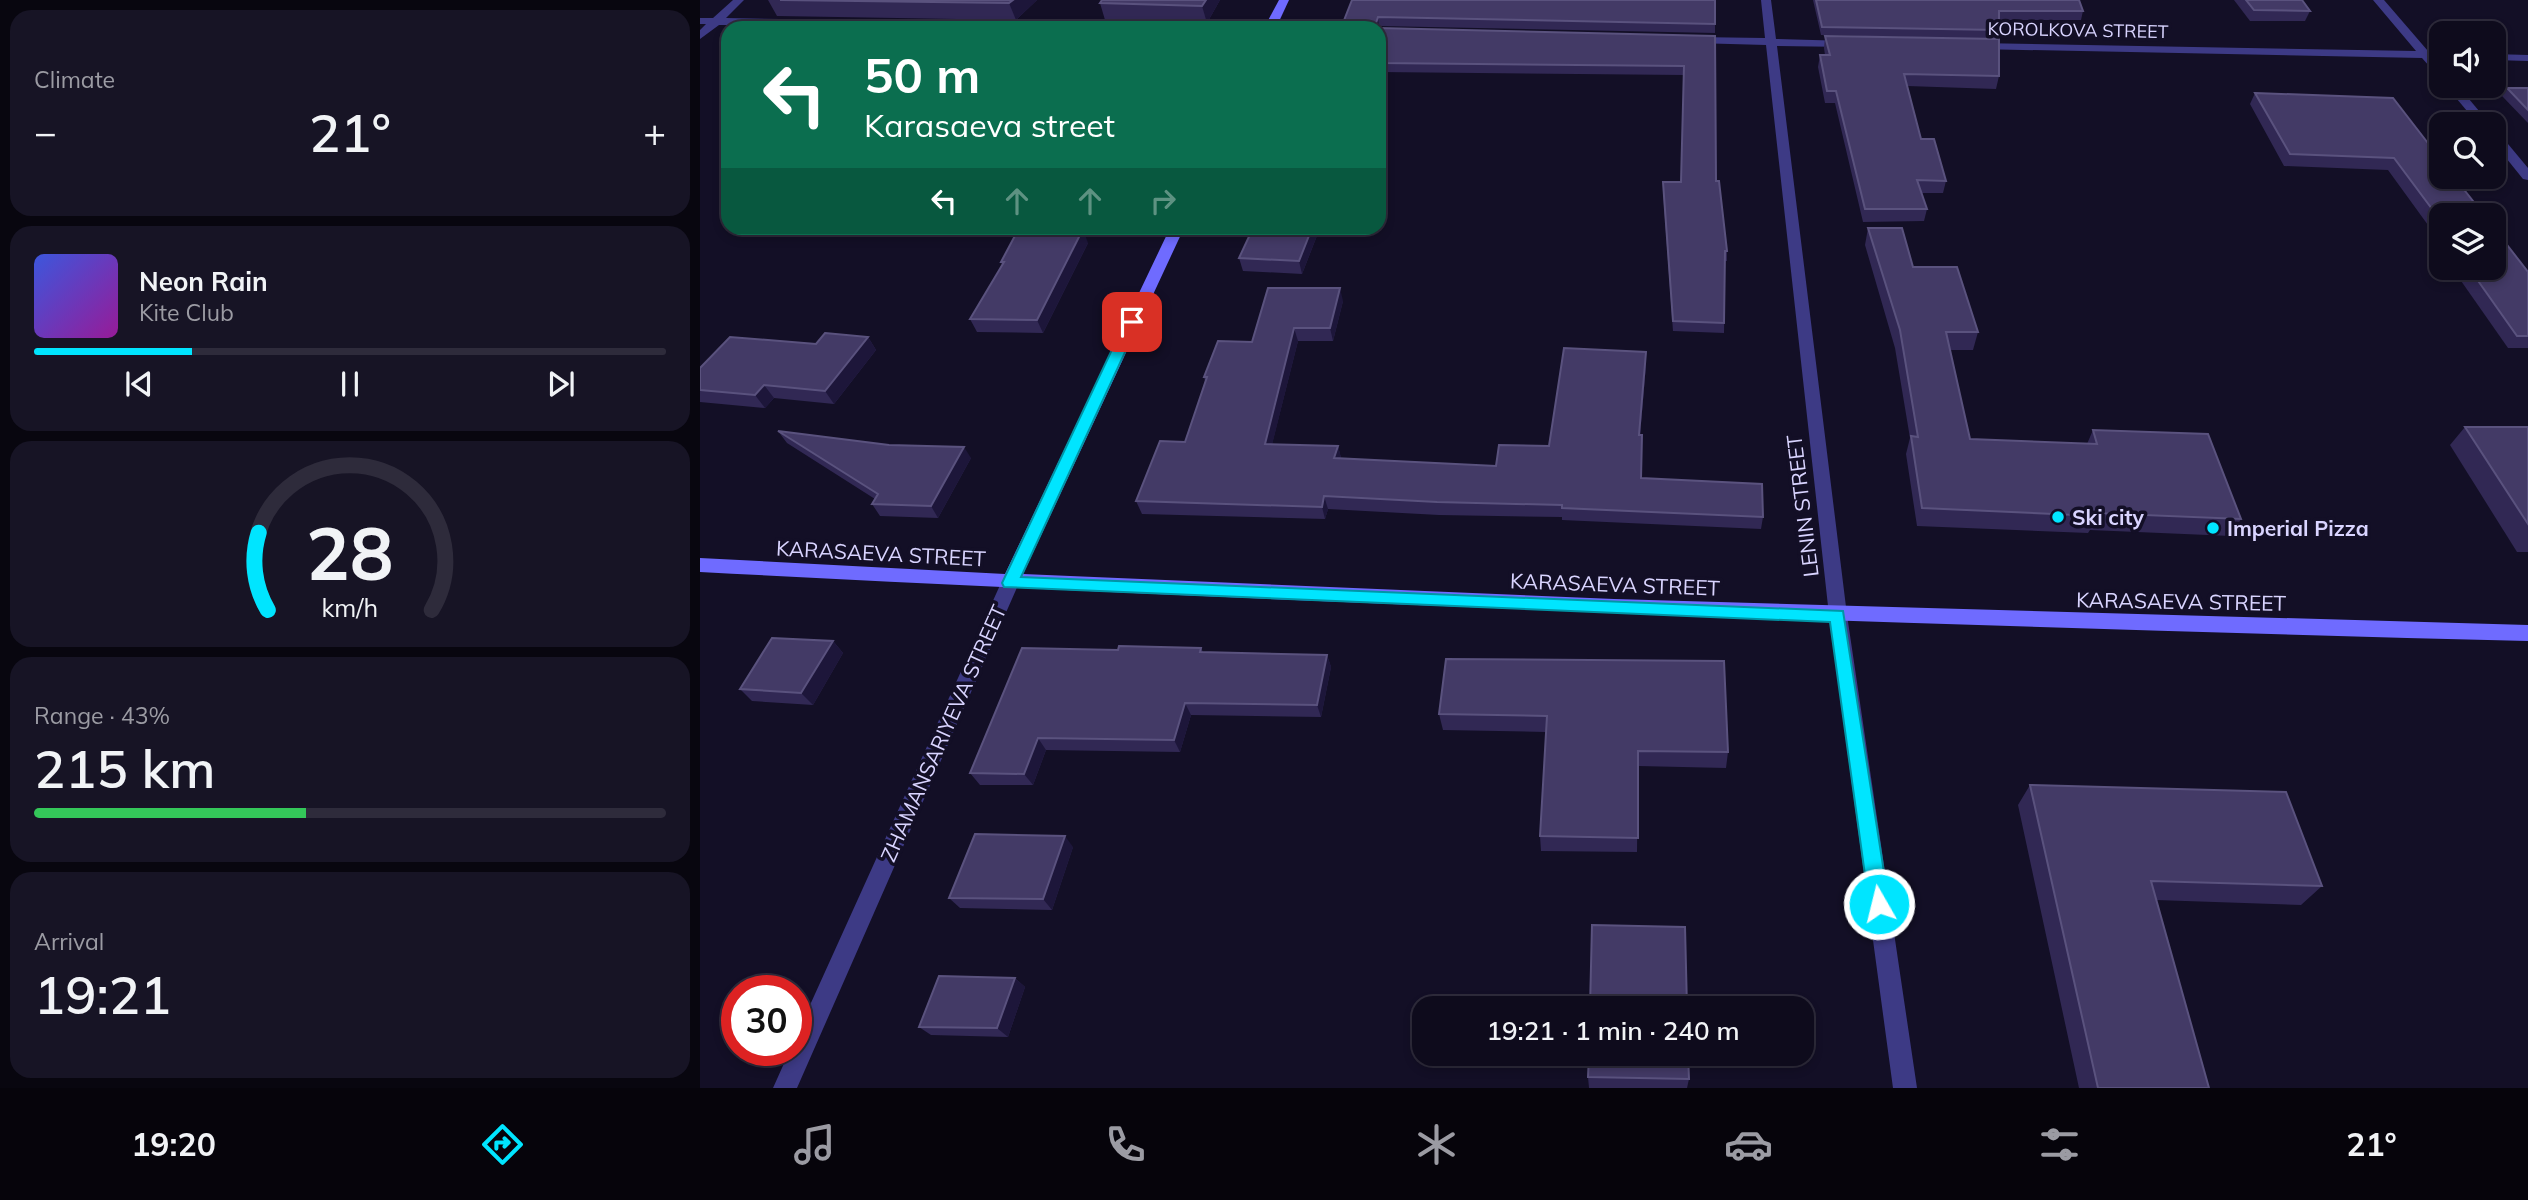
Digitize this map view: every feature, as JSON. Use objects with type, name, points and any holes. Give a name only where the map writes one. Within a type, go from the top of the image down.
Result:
[{"type":"main road","points":[[1274,21],[1284,0]]},
{"type":"main road","name":"ZHAMANSARIYEVA STREET","points":[[1010,583],[1174,235]]},
{"type":"main road","name":"KARASAEVA STREET","points":[[700,565],[1010,583],[1838,615],[2528,633]]},
{"type":"street","points":[[700,37],[739,0]]},
{"type":"street","name":"LENIN STREET","points":[[1766,0],[1838,615],[1905,1088]]},
{"type":"street","points":[[2378,0],[2429,58]]},
{"type":"street","points":[[700,21],[721,21]]},
{"type":"street","points":[[1677,40],[1855,44]]},
{"type":"street","name":"KOROLKOVA STREET","points":[[1967,46],[2429,54]]},
{"type":"street","points":[[2506,57],[2528,58]]},
{"type":"street","points":[[2462,98],[2474,112]]},
{"type":"street","points":[[2506,149],[2528,176]]},
{"type":"street","name":"ZHAMANSARIYEVA STREET","points":[[785,1088],[1010,583]]},
{"type":"building","points":[[780,0],[1013,0],[1009,3]]},
{"type":"building","points":[[1102,0],[1206,0],[1202,6],[1100,3]]},
{"type":"building","points":[[1352,0],[1715,0],[1715,24],[1378,17],[1377,21],[1344,21]]},
{"type":"building","points":[[1816,0],[2079,0],[2083,11],[1999,11],[1999,30],[1822,27]]},
{"type":"building","points":[[2246,0],[2302,0],[2310,11],[2254,10]]},
{"type":"building","points":[[760,20],[1002,21],[759,21]]},
{"type":"building","points":[[1096,20],[1200,20],[1200,21]]},
{"type":"building","points":[[1386,28],[1715,36],[1716,181],[1719,181],[1727,251],[1724,323],[1673,321],[1663,182],[1681,182],[1684,66],[1386,63]]},
{"type":"building","points":[[1825,36],[1999,39],[1999,76],[1904,74],[1921,139],[1934,139],[1946,181],[1917,180],[1927,209],[1865,209],[1836,91],[1827,91],[1820,55],[1830,55]]},
{"type":"building","points":[[2507,88],[2528,88],[2528,110]]},
{"type":"building","points":[[2255,93],[2393,98],[2429,144],[2429,189],[2463,189],[2475,203],[2429,205],[2394,158],[2290,154]]},
{"type":"building","points":[[1868,228],[1902,228],[1913,267],[1957,267],[1978,332],[1946,332],[1970,439],[2097,444],[2093,430],[2208,434],[2241,519],[1922,508],[1911,436],[1918,437],[1900,330]]},
{"type":"building","points":[[1015,235],[1080,235],[1037,320],[970,319],[1004,262],[1001,262]]},
{"type":"building","points":[[1250,235],[1309,235],[1299,261],[1239,258]]},
{"type":"building","points":[[2506,244],[2528,272],[2528,336],[2517,336],[2477,280],[2506,280]]},
{"type":"building","points":[[1268,288],[1340,288],[1330,328],[1294,328],[1265,444],[1338,446],[1334,458],[1496,466],[1499,445],[1549,446],[1564,348],[1646,352],[1639,435],[1642,435],[1641,478],[1762,484],[1763,517],[1562,508],[1562,505],[1324,496],[1322,507],[1136,501],[1160,441],[1185,442],[1207,377],[1204,377],[1218,341],[1252,342]]},
{"type":"building","points":[[825,333],[868,337],[825,391],[764,385],[755,395],[700,390],[700,368],[730,337],[816,344]]},
{"type":"building","points":[[2465,427],[2528,427],[2528,524]]},
{"type":"building","points":[[778,431],[889,445],[964,447],[931,506],[872,504],[878,494]]},
{"type":"building","points":[[772,638],[833,641],[801,693],[740,689]]},
{"type":"building","points":[[1119,646],[1201,648],[1200,652],[1327,655],[1317,705],[1185,703],[1174,740],[1038,738],[1024,774],[970,773],[1022,648],[1118,650]]},
{"type":"building","points":[[1446,659],[1724,661],[1728,752],[1638,751],[1638,838],[1540,836],[1547,716],[1439,714]]},
{"type":"building","points":[[2030,785],[2286,792],[2322,886],[2151,881],[2209,1088],[2098,1088]]},
{"type":"building","points":[[975,834],[1065,836],[1043,899],[949,898]]},
{"type":"building","points":[[1592,925],[1685,927],[1687,996],[1590,996]]},
{"type":"building","points":[[939,976],[1015,978],[997,1028],[919,1027]]},
{"type":"building","points":[[1588,1066],[1688,1066],[1689,1079],[1588,1077]]},
{"type":"place","name":"Ski city","points":[[2058,517]]},
{"type":"place","name":"Imperial Pizza","points":[[2213,528]]},
{"type":"route","points":[[1132,322],[1010,583],[1838,615],[1879,904]]}]
